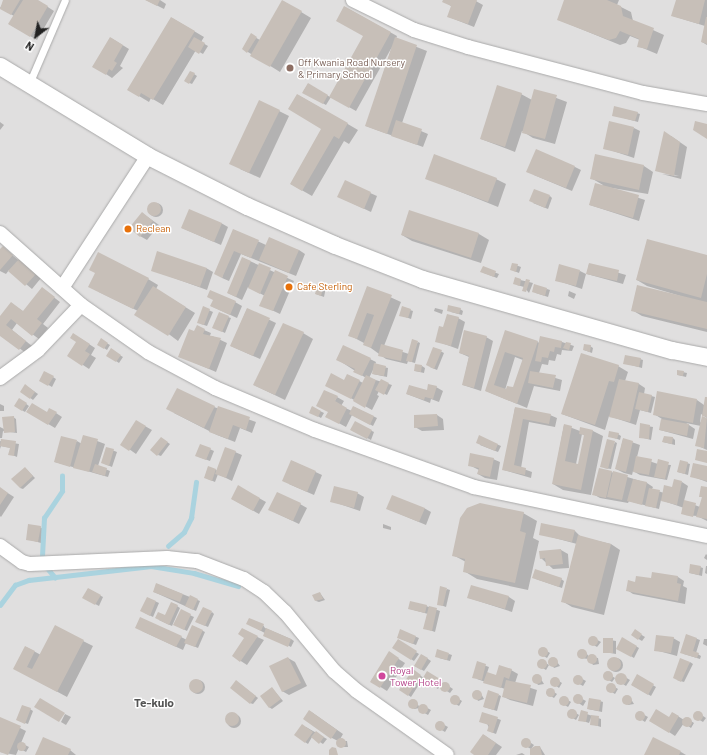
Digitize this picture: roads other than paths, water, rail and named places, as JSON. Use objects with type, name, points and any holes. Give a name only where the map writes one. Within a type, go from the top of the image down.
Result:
[{"type":"street","points":[[353,0],[414,30],[468,47],[643,93],[707,104]]},
{"type":"street","points":[[0,66],[148,156],[247,206],[335,245],[422,279],[672,350],[707,357]]},
{"type":"street","points":[[62,288],[148,156]]},
{"type":"street","points":[[0,233],[81,304],[148,352],[215,388],[323,432],[474,488],[707,536]]},
{"type":"street","points":[[0,378],[38,350],[81,304]]},
{"type":"street","points":[[0,546],[22,562],[30,564],[167,558],[203,563],[244,579],[264,592],[285,612],[334,671],[357,691],[447,755]]},
{"type":"lane","points":[[29,84],[65,0]]},
{"type":"waterway","points":[[42,556],[44,518],[62,491],[62,476]]},
{"type":"waterway","points":[[168,546],[184,532],[191,518],[196,482]]},
{"type":"waterway","points":[[0,605],[15,585],[29,580],[151,566],[194,573],[238,586]]},
{"type":"waterway","points":[[48,569],[55,577]]},
{"type":"place","name":"Off Kwania Road Nursery & Primary School","points":[[290,68]]},
{"type":"place","name":"Reclean","points":[[128,229]]},
{"type":"place","name":"Cafe Sterling","points":[[289,287]]},
{"type":"place","name":"Royal Tower Hotel","points":[[382,676]]},
{"type":"district","name":"Te-kulo","points":[[154,703]]}]
